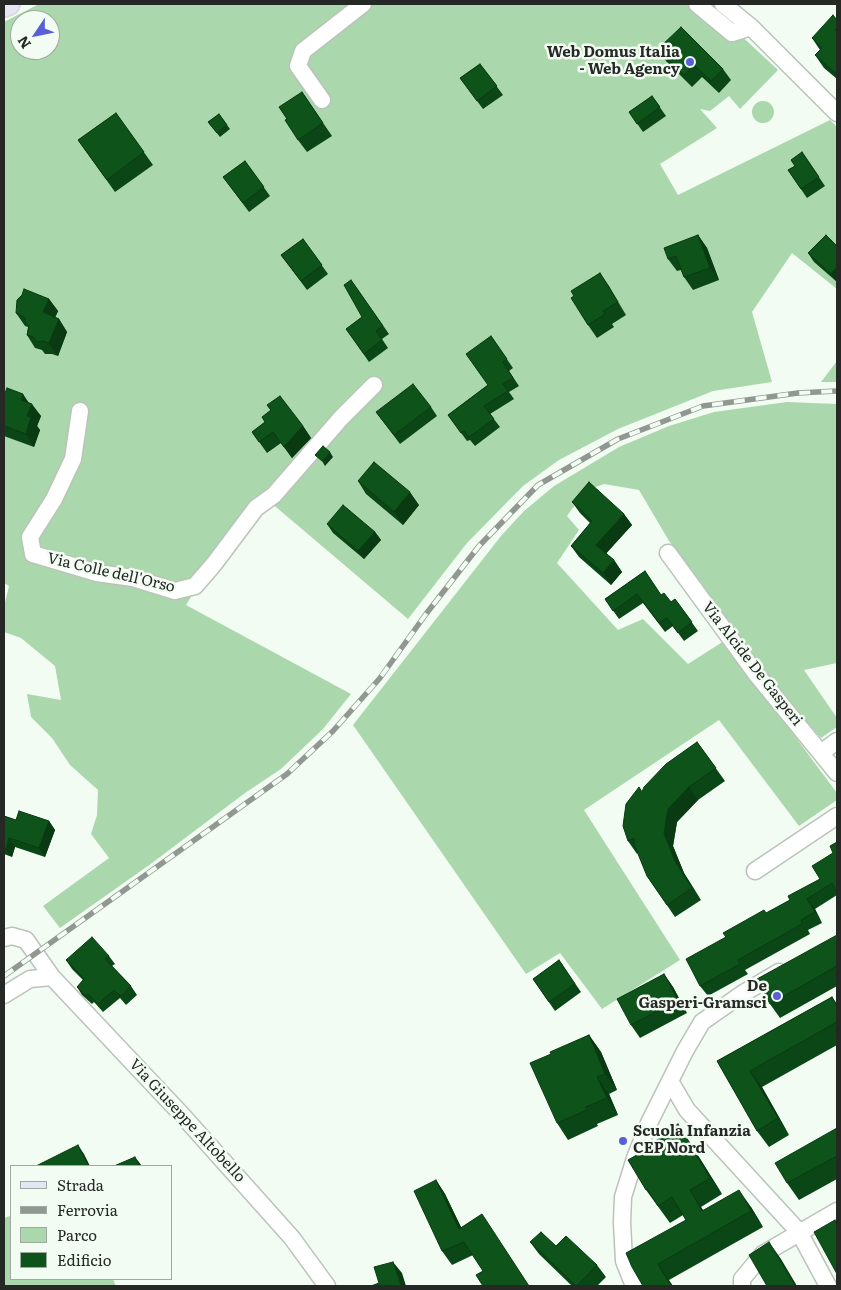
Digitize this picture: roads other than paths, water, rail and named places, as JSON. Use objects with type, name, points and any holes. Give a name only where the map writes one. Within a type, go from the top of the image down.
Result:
[{"type":"main road","points":[[4,6],[9,4]]},
{"type":"street","points":[[322,100],[298,66],[303,51],[363,4]]},
{"type":"street","points":[[697,4],[732,33],[751,27]]},
{"type":"street","points":[[724,4],[751,27],[837,113]]},
{"type":"street","name":"Via Colle dell'Orso","points":[[80,411],[73,459],[54,500],[30,537],[33,554],[97,573],[133,578],[175,591],[195,586],[256,508],[274,495],[341,418],[374,385]]},
{"type":"street","name":"Via Alcide De Gasperi","points":[[668,553],[757,675],[822,752],[837,773]]},
{"type":"street","points":[[822,752],[837,741]]},
{"type":"street","points":[[756,871],[837,816]]},
{"type":"street","name":"Via Giuseppe Altobello","points":[[4,938],[12,936],[26,940],[52,977],[236,1174],[292,1238],[328,1286]]},
{"type":"street","points":[[634,1286],[624,1261],[622,1222],[624,1197],[635,1158],[670,1081],[702,1022],[742,994],[790,966]]},
{"type":"street","points":[[4,995],[30,979],[52,977]]},
{"type":"street","points":[[670,1081],[687,1110],[799,1232],[828,1286]]},
{"type":"street","points":[[742,1286],[742,1279],[763,1254],[837,1211]]},
{"type":"railway","points":[[4,976],[287,774],[333,731],[380,678],[426,614],[479,546],[538,485],[618,439],[703,406],[798,393],[837,391]]},
{"type":"place","name":"Web Domus Italia - Web Agency","points":[[690,62]]},
{"type":"place","name":"De Gasperi-Gramsci","points":[[777,996]]},
{"type":"place","name":"Scuola Infanzia CEP Nord","points":[[623,1141]]}]
